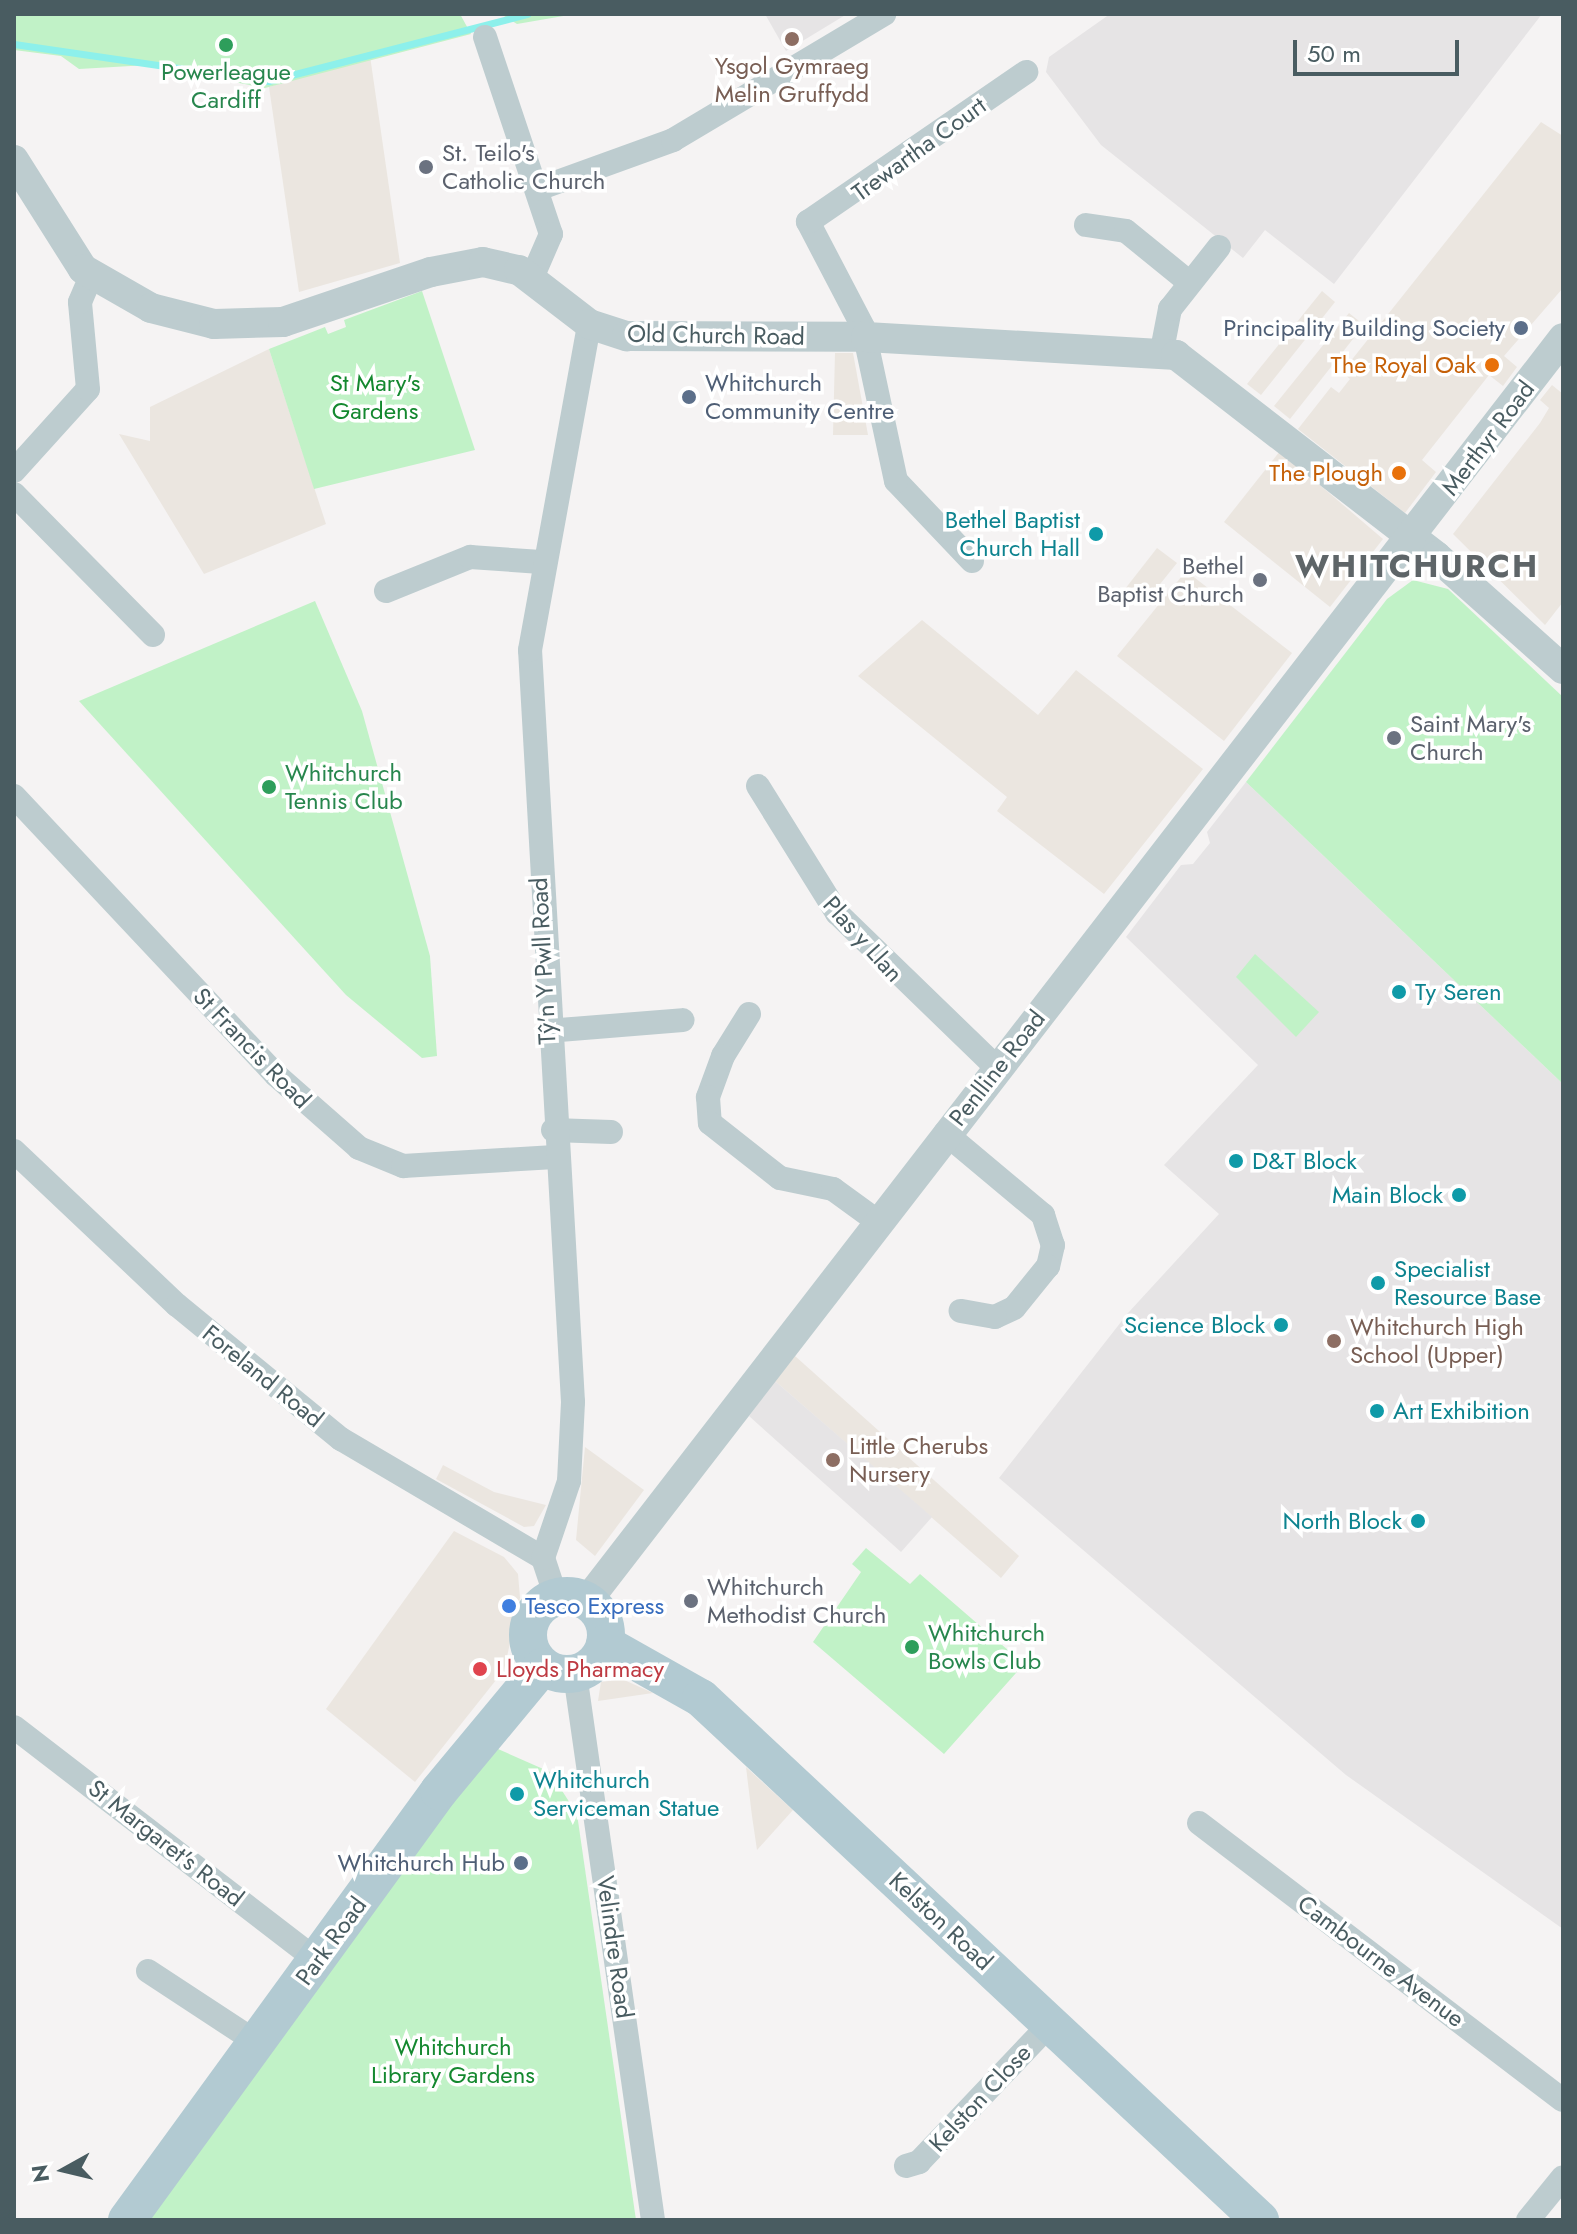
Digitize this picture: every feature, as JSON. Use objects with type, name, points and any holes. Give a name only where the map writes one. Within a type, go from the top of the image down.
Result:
[{"type":"main road","points":[[571,1599],[602,1618],[605,1644],[592,1666],[558,1670],[527,1632],[537,1609],[571,1599]]},
{"type":"main road","name":"Kelston Road","points":[[605,1644],[701,1698],[1260,2220]]},
{"type":"main road","name":"Park Road","points":[[127,2220],[448,1780],[558,1670]]},
{"type":"street","points":[[538,189],[662,146],[884,14]]},
{"type":"street","points":[[485,37],[538,189],[550,244],[532,278]]},
{"type":"street","name":"Trewartha Court","points":[[866,337],[808,222],[1026,72]]},
{"type":"street","name":"Old Church Road","points":[[14,160],[64,245],[91,276],[151,308],[246,326],[283,322],[458,265],[496,263],[532,278],[589,324],[635,337],[866,337],[1162,350],[1192,363],[1412,538],[1563,669]]},
{"type":"street","points":[[1086,225],[1126,231],[1190,283]]},
{"type":"street","points":[[1162,350],[1170,309],[1219,247]]},
{"type":"street","points":[[14,471],[88,389],[80,302],[91,276]]},
{"type":"street","name":"Tŷ'n Y Pwll Road","points":[[543,1558],[569,1481],[573,1435],[529,698],[541,562],[572,438],[589,324]]},
{"type":"street","points":[[866,337],[896,481],[972,561]]},
{"type":"street","name":"Merthyr Road","points":[[1412,538],[1563,338]]},
{"type":"street","points":[[14,494],[153,635]]},
{"type":"street","name":"Penlline Road","points":[[571,1599],[877,1221],[1412,538]]},
{"type":"street","points":[[386,591],[470,557],[541,562]]},
{"type":"street","name":"Plas y Llan","points":[[758,786],[837,913],[997,1068]]},
{"type":"street","name":"St Francis Road","points":[[14,796],[276,1075],[359,1148],[403,1166],[555,1157]]},
{"type":"street","points":[[749,1014],[723,1056],[708,1097],[710,1123],[780,1178],[833,1189],[877,1221]]},
{"type":"street","points":[[547,1031],[683,1020]]},
{"type":"street","points":[[553,1130],[611,1132]]},
{"type":"street","points":[[945,1133],[1043,1215],[1053,1245],[1048,1266],[1014,1308],[995,1317],[961,1311]]},
{"type":"street","name":"Foreland Road","points":[[14,1151],[177,1305],[341,1439],[543,1558]]},
{"type":"street","points":[[543,1558],[571,1599]]},
{"type":"street","name":"Velindre Road","points":[[558,1670],[653,2220]]},
{"type":"street","name":"St Margaret's Road","points":[[17,1736],[318,1961]]},
{"type":"street","name":"Cambourne Avenue","points":[[1199,1823],[1563,2100]]},
{"type":"street","points":[[148,1971],[256,2042]]},
{"type":"street","name":"Kelston Close","points":[[906,2166],[919,2162],[1050,2024]]},
{"type":"street","points":[[1528,2220],[1563,2177]]},
{"type":"shaded area","name":"Ysgol Gymraeg Melin Gruffydd","points":[[765,14],[847,14],[786,51]]},
{"type":"shaded area","points":[[1110,14],[1542,14],[1334,284],[1265,230],[1243,258],[1101,145],[1046,72],[1049,57]]},
{"type":"shaded area","points":[[370,56],[400,263],[299,292],[269,87]]},
{"type":"shaded area","points":[[1541,122],[1563,136],[1563,288],[1504,356],[1517,367],[1503,386],[1489,375],[1422,460],[1436,472],[1405,513],[1298,429],[1331,387],[1339,393],[1350,379],[1342,372]]},
{"type":"shaded area","points":[[1322,291],[1335,302],[1261,395],[1247,384]]},
{"type":"shaded area","points":[[1349,313],[1364,325],[1290,419],[1274,406]]},
{"type":"shaded area","points":[[269,349],[326,524],[204,574],[119,434],[150,441],[150,407]]},
{"type":"shaded area","points":[[835,353],[853,353],[868,435],[833,435]]},
{"type":"shaded area","points":[[1552,385],[1563,394],[1563,602],[1545,625],[1453,534],[1540,423],[1549,408],[1540,400]]},
{"type":"shaded area","points":[[1280,451],[1383,539],[1330,607],[1224,522]]},
{"type":"shaded area","points":[[1157,548],[1177,563],[1144,604],[1125,589]]},
{"type":"shaded area","points":[[1186,571],[1292,653],[1224,741],[1117,656]]},
{"type":"shaded area","points":[[922,620],[1038,715],[1076,670],[1203,769],[1104,894],[997,811],[1007,797],[858,676]]},
{"type":"shaded area","name":"Whitchurch High School (Upper)","points":[[1246,782],[1563,1084],[1563,1929],[1346,1775],[999,1478],[1128,1313],[1219,1214],[1164,1165],[1258,1065],[1126,937],[1181,865],[1193,864],[1210,843],[1207,832]]},
{"type":"shaded area","points":[[795,1356],[1019,1556],[1001,1578],[775,1381]]},
{"type":"shaded area","name":"Little Cherubs Nursery","points":[[775,1381],[932,1517],[901,1552],[749,1416]]},
{"type":"shaded area","points":[[585,1447],[644,1490],[595,1556],[576,1540]]},
{"type":"shaded area","points":[[443,1465],[494,1492],[546,1505],[534,1526],[524,1527],[436,1479]]},
{"type":"shaded area","points":[[454,1531],[504,1557],[518,1574],[520,1598],[504,1670],[415,1782],[326,1709]]},
{"type":"shaded area","points":[[622,1679],[653,1693],[598,1701],[601,1682]]},
{"type":"shaded area","points":[[746,1767],[793,1810],[757,1850],[752,1816]]},
{"type":"green space","name":"Powerleague Cardiff","points":[[14,14],[460,14],[471,34],[265,88],[148,65],[79,69],[61,56],[14,50]]},
{"type":"green space","points":[[501,14],[575,14],[517,24]]},
{"type":"green space","name":"St Mary's Gardens","points":[[422,291],[475,450],[314,489],[269,349],[325,327],[328,334],[346,327],[344,320]]},
{"type":"green space","points":[[1413,580],[1448,589],[1563,697],[1563,1084],[1246,782],[1387,599]]},
{"type":"green space","name":"Whitchurch Tennis Club","points":[[315,601],[362,711],[430,956],[437,1056],[422,1058],[346,995],[79,701]]},
{"type":"green space","points":[[1255,954],[1319,1012],[1296,1037],[1236,977]]},
{"type":"green space","name":"Whitchurch Bowls Club","points":[[866,1548],[910,1584],[920,1574],[1024,1664],[944,1754],[813,1642],[861,1572],[852,1564]]},
{"type":"green space","name":"Whitchurch Library Gardens","points":[[498,1749],[550,1772],[577,1814],[636,2220],[140,2220],[477,1760]]},
{"type":"waterway","points":[[14,44],[268,81],[527,14]]},
{"type":"place","name":"Ysgol Gymraeg Melin Gruffydd","points":[[792,39]]},
{"type":"place","name":"Powerleague Cardiff","points":[[226,45]]},
{"type":"place","name":"St. Teilo's Catholic Church","points":[[426,167]]},
{"type":"place","name":"Principality Building Society","points":[[1521,328]]},
{"type":"place","name":"The Royal Oak","points":[[1492,365]]},
{"type":"place","name":"Whitchurch Community Centre","points":[[689,397]]},
{"type":"place","name":"The Plough","points":[[1399,473]]},
{"type":"place","name":"Bethel Baptist Church Hall","points":[[1096,534]]},
{"type":"place","name":"Bethel Baptist Church","points":[[1260,580]]},
{"type":"place","name":"Saint Mary's Church","points":[[1394,738]]},
{"type":"place","name":"Whitchurch Tennis Club","points":[[269,787]]},
{"type":"place","name":"Ty Seren","points":[[1399,992]]},
{"type":"place","name":"D&T Block","points":[[1236,1161]]},
{"type":"place","name":"Main Block","points":[[1459,1195]]},
{"type":"place","name":"Specialist Resource Base","points":[[1378,1283]]},
{"type":"place","name":"Science Block","points":[[1281,1325]]},
{"type":"place","name":"Whitchurch High School (Upper)","points":[[1334,1341]]},
{"type":"place","name":"Art Exhibition","points":[[1377,1411]]},
{"type":"place","name":"Little Cherubs Nursery","points":[[833,1460]]},
{"type":"place","name":"North Block","points":[[1418,1521]]},
{"type":"place","name":"Whitchurch Methodist Church","points":[[691,1601]]},
{"type":"place","name":"Tesco Express","points":[[509,1606]]},
{"type":"place","name":"Whitchurch Bowls Club","points":[[912,1647]]},
{"type":"place","name":"Lloyds Pharmacy","points":[[480,1669]]},
{"type":"place","name":"Whitchurch Serviceman Statue","points":[[517,1794]]},
{"type":"place","name":"Whitchurch Hub","points":[[521,1863]]},
{"type":"district","name":"WHITCHURCH","points":[[1417,566]]}]
